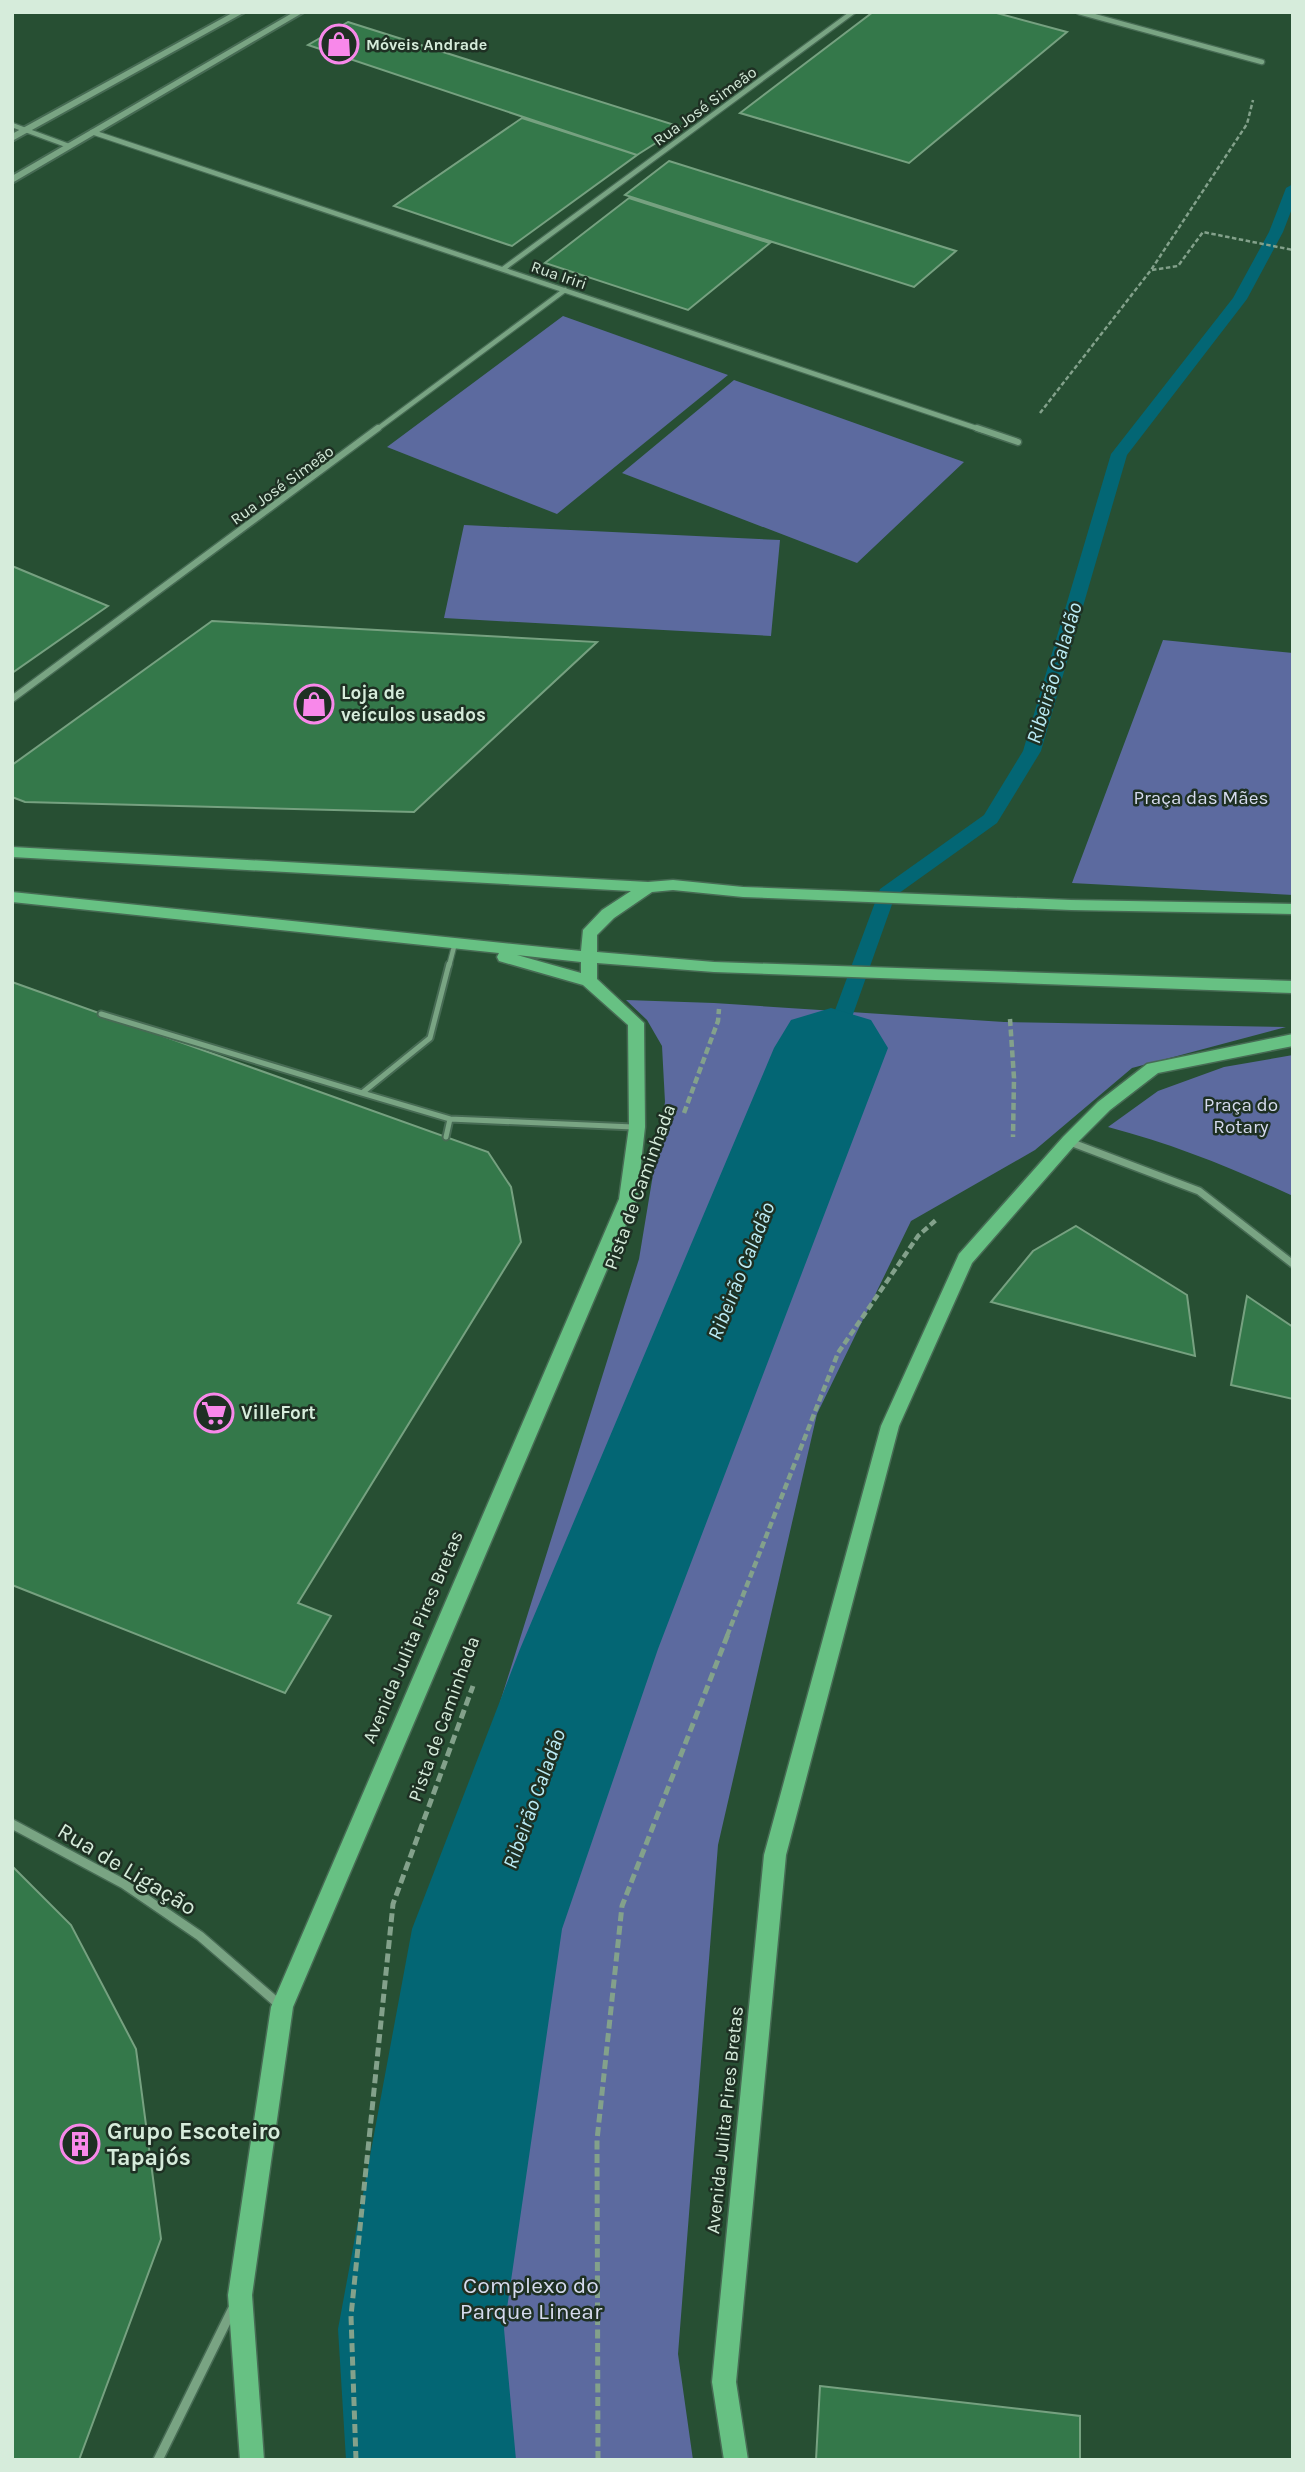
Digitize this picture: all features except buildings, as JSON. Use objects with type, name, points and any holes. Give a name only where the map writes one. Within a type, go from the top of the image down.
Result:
[{"type":"main road","points":[[12,138],[242,12]]},
{"type":"main road","points":[[12,180],[300,12]]},
{"type":"main road","points":[[12,852],[648,887],[673,886],[743,892],[1071,905],[1293,909]]},
{"type":"main road","points":[[455,943],[589,981],[589,934],[608,914],[648,887]]},
{"type":"main road","points":[[12,897],[714,968],[1293,987]]},
{"type":"main road","name":"Avenida Julita Pires Bretas","points":[[252,2460],[240,2295],[282,2007],[628,1199],[637,1128],[636,1023],[589,981]]},
{"type":"main road","name":"Avenida Julita Pires Bretas","points":[[736,2460],[724,2382],[775,1855],[890,1426],[965,1259],[1069,1141],[1104,1106],[1153,1068],[1293,1040]]},
{"type":"street","name":"Rua José Simeão","points":[[503,269],[853,12]]},
{"type":"street","points":[[1079,12],[1262,62]]},
{"type":"street","points":[[12,125],[69,146]]},
{"type":"street","name":"Rua Iriri","points":[[92,132],[1018,442]]},
{"type":"street","name":"Rua José Simeão","points":[[12,699],[565,290]]},
{"type":"street","points":[[1069,1141],[1199,1191],[1293,1264]]},
{"type":"street","name":"Rua de Ligação","points":[[12,1824],[135,1892],[200,1936],[282,2007]]},
{"type":"street","points":[[158,2460],[240,2295]]},
{"type":"lane","points":[[362,1093],[430,1038],[455,943]]},
{"type":"lane","points":[[101,1014],[450,1119],[637,1128]]},
{"type":"lane","points":[[446,1137],[450,1119]]},
{"type":"path","points":[[1018,442],[1151,270],[1247,124],[1262,62]]},
{"type":"path","points":[[1151,270],[1178,266],[1203,232],[1293,250]]},
{"type":"path","points":[[1010,1014],[1014,1078],[1013,1139]]},
{"type":"path","name":"Pista de Caminhada","points":[[682,1118],[719,1021]]},
{"type":"path","points":[[598,2460],[597,2140],[622,1906],[838,1353],[918,1236],[946,1211]]},
{"type":"path","name":"Pista de Caminhada","points":[[356,2460],[351,2316],[393,1904],[475,1681]]},
{"type":"green space","points":[[563,316],[728,375],[557,514],[387,447]]},
{"type":"green space","points":[[734,380],[964,462],[857,563],[622,473]]},
{"type":"green space","points":[[464,525],[780,540],[771,636],[444,618]]},
{"type":"green space","name":"Praça das Mães","points":[[1163,640],[1293,653],[1293,895],[1072,883]]},
{"type":"green space","name":"Complexo do Parque Linear","points":[[626,1000],[714,1003],[1004,1022],[1286,1027],[1132,1068],[1035,1150],[911,1221],[817,1414],[718,1845],[678,2354],[693,2460],[383,2460],[378,2303],[434,1913],[639,1259],[665,1102],[662,1046],[647,1020]]},
{"type":"green space","name":"Praça do Rotary","points":[[1293,1055],[1293,1196],[1202,1157],[1108,1127],[1158,1091],[1224,1067]]},
{"type":"waterway","name":"Ribeirão Caladão","points":[[831,1048],[887,893],[991,819],[1032,751],[1119,454],[1240,299],[1276,232],[1293,188]]},
{"type":"waterway","name":"Ribeirão Caladão","points":[[431,2460],[421,2329],[487,1929],[589,1649],[831,1048]]},
{"type":"place","name":"Móveis Andrade","points":[[339,44]]},
{"type":"place","name":"Loja de veículos usados","points":[[314,704]]},
{"type":"place","name":"VilleFort","points":[[214,1413]]},
{"type":"place","name":"Grupo Escoteiro Tapajós","points":[[80,2144]]}]
